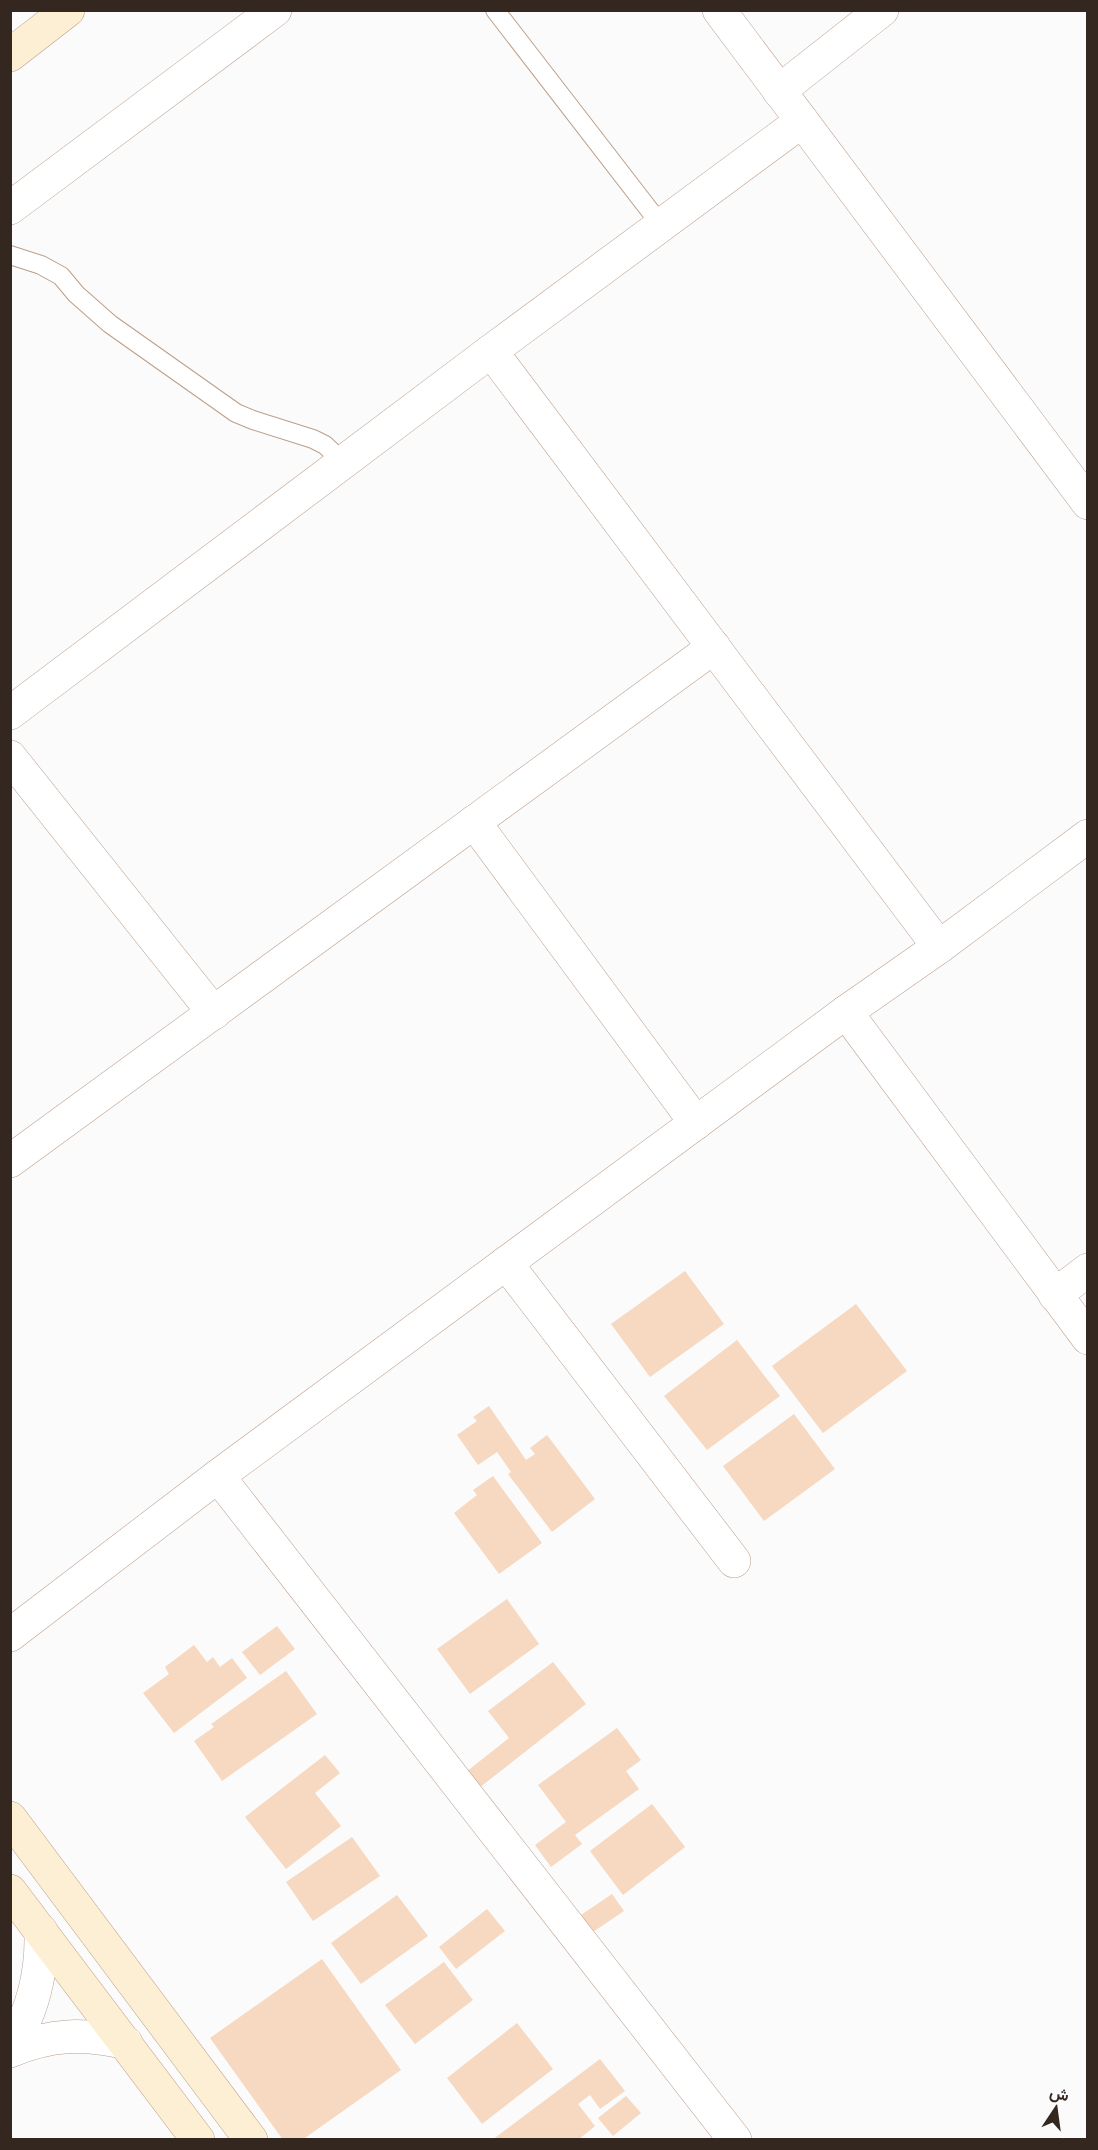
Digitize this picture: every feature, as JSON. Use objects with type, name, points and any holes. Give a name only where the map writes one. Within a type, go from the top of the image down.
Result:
[{"type":"street","points":[[10,55],[68,10]]},
{"type":"street","points":[[10,207],[275,10]]},
{"type":"street","points":[[719,10],[1088,503]]},
{"type":"street","points":[[779,91],[882,10]]},
{"type":"street","points":[[10,713],[491,351],[802,121]]},
{"type":"street","points":[[491,351],[939,947]]},
{"type":"street","points":[[10,1161],[714,647]]},
{"type":"street","points":[[10,757],[213,1013]]},
{"type":"street","points":[[474,822],[696,1123]]},
{"type":"street","points":[[10,1635],[218,1476],[1088,836]]},
{"type":"street","points":[[846,1012],[1088,1338]]},
{"type":"street","points":[[506,1263],[734,1561]]},
{"type":"street","points":[[1055,1295],[1088,1270]]},
{"type":"street","points":[[218,1476],[735,2139]]},
{"type":"street","points":[[10,1818],[251,2139]]},
{"type":"street","points":[[10,1891],[198,2139]]},
{"type":"street","points":[[10,2049],[28,2014],[35,1994],[40,1973],[41,1931]]},
{"type":"street","points":[[10,2049],[54,2037],[102,2038],[126,2043]]},
{"type":"lane","points":[[495,10],[661,225]]},
{"type":"lane","points":[[10,255],[41,265],[61,276],[76,294],[110,324],[236,413],[313,439],[343,462]]},
{"type":"building","points":[[685,1271],[724,1324],[650,1377],[611,1324]]},
{"type":"building","points":[[856,1304],[907,1371],[823,1433],[772,1366]]},
{"type":"building","points":[[737,1340],[780,1396],[707,1450],[664,1396]]},
{"type":"building","points":[[489,1406],[526,1460],[535,1454],[530,1448],[547,1435],[595,1499],[552,1532],[508,1474],[511,1472],[497,1452],[478,1465],[457,1435],[477,1421],[473,1417]]},
{"type":"building","points":[[794,1414],[835,1469],[764,1521],[723,1466]]},
{"type":"building","points":[[493,1476],[542,1543],[499,1574],[454,1513],[477,1495],[473,1490]]},
{"type":"building","points":[[507,1599],[539,1644],[470,1694],[437,1649]]},
{"type":"building","points":[[277,1626],[295,1649],[260,1675],[242,1652]]},
{"type":"building","points":[[194,1645],[207,1662],[213,1657],[220,1667],[232,1658],[247,1678],[174,1733],[143,1693],[169,1674],[165,1667]]},
{"type":"building","points":[[553,1662],[586,1704],[479,1788],[466,1772],[509,1738],[488,1711]]},
{"type":"building","points":[[286,1671],[317,1714],[222,1781],[194,1741],[214,1727],[211,1724]]},
{"type":"building","points":[[617,1728],[641,1760],[626,1771],[639,1789],[575,1835],[582,1844],[551,1867],[535,1845],[566,1822],[538,1785]]},
{"type":"building","points":[[325,1755],[340,1773],[315,1793],[341,1826],[286,1869],[245,1817]]},
{"type":"building","points":[[652,1804],[685,1847],[623,1895],[590,1851]]},
{"type":"building","points":[[352,1837],[380,1876],[313,1921],[286,1882]]},
{"type":"building","points":[[612,1894],[624,1911],[587,1936],[575,1919]]},
{"type":"building","points":[[397,1895],[428,1936],[361,1984],[331,1943]]},
{"type":"building","points":[[487,1909],[505,1931],[456,1969],[439,1947]]},
{"type":"building","points":[[322,1959],[401,2070],[302,2140],[283,2140],[210,2038]]},
{"type":"building","points":[[444,1962],[473,2000],[415,2044],[385,2005]]},
{"type":"building","points":[[517,2023],[553,2069],[482,2124],[447,2078]]},
{"type":"building","points":[[600,2059],[625,2091],[600,2109],[590,2095],[578,2104],[595,2126],[578,2140],[492,2140]]},
{"type":"building","points":[[626,2096],[641,2113],[613,2136],[598,2118]]}]
